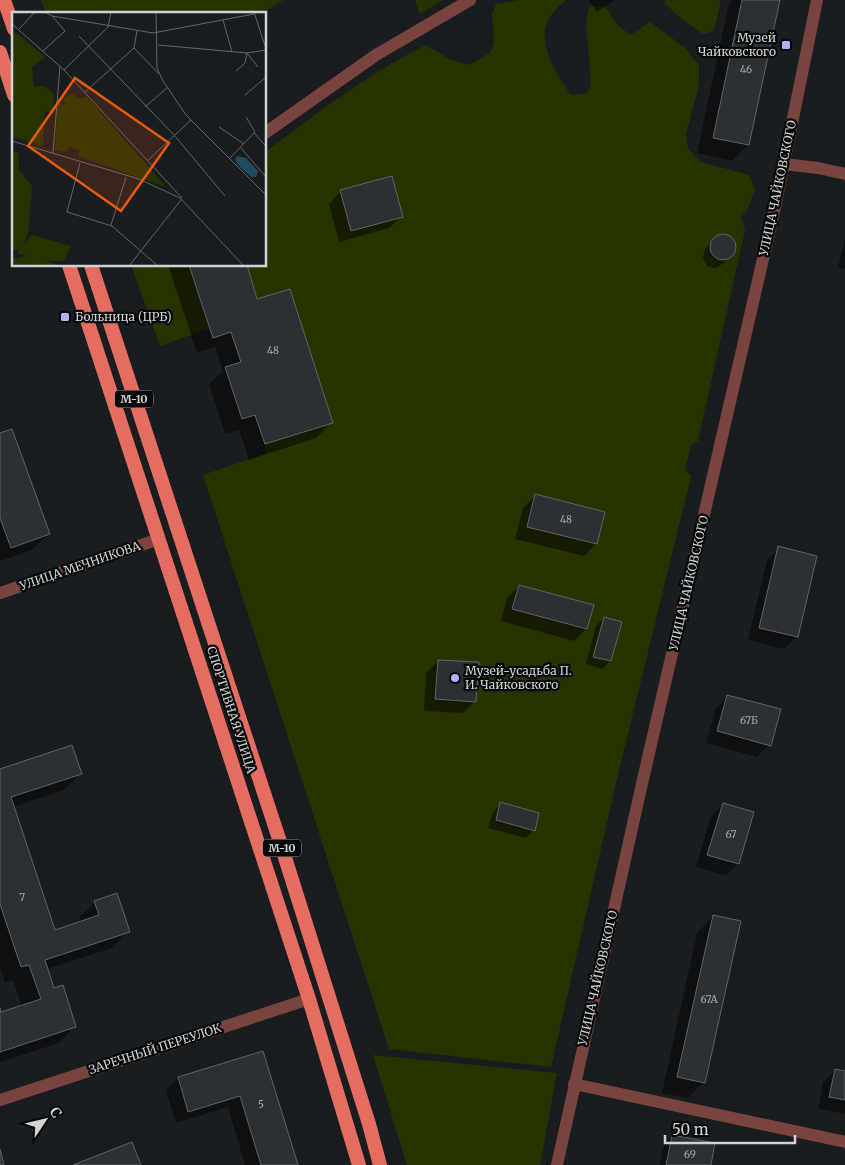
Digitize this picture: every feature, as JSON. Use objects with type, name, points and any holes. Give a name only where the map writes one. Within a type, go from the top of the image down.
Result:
[{"type":"highway","points":[[4,0],[12,23]]},
{"type":"highway","points":[[0,52],[12,89]]},
{"type":"highway","name":"СПОРТИВНАЯ УЛИЦА","points":[[69,266],[309,999],[360,1165]]},
{"type":"highway","name":"СПОРТИВНАЯ УЛИЦА","points":[[91,266],[282,848],[369,1124],[380,1165]]},
{"type":"street","points":[[266,132],[376,56],[470,0]]},
{"type":"street","name":"УЛИЦА ЧАЙКОВСКОГО","points":[[557,1165],[773,217],[817,0]]},
{"type":"street","points":[[784,164],[818,168],[845,174]]},
{"type":"street","name":"УЛИЦА МЕЧНИКОВА","points":[[0,593],[159,539]]},
{"type":"street","name":"ЗАРЕЧНЫЙ ПЕРЕУЛОК","points":[[0,1100],[309,999]]},
{"type":"street","points":[[574,1084],[845,1142]]},
{"type":"green space","points":[[41,0],[283,0],[264,12],[45,12]]},
{"type":"green space","points":[[415,0],[443,0],[420,14]]},
{"type":"green space","name":"Музей-усадьба П. И. Чайковского","points":[[519,0],[566,0],[552,14],[545,34],[546,45],[553,66],[571,95],[587,93],[591,84],[586,23],[589,7],[605,6],[617,25],[631,35],[650,22],[684,47],[699,65],[699,85],[686,134],[688,148],[701,162],[749,175],[755,190],[748,208],[741,217],[745,230],[698,441],[691,445],[685,469],[691,476],[616,783],[551,1067],[389,1049],[203,475],[267,453],[255,415],[242,419],[225,367],[241,362],[231,332],[213,338],[210,328],[160,346],[131,266],[266,266],[266,151],[363,81],[426,45],[451,60],[469,65],[490,53],[494,43],[492,14],[496,4]]},
{"type":"green space","points":[[666,0],[721,0],[714,31],[703,34],[664,3]]},
{"type":"green space","points":[[373,1055],[557,1073],[540,1165],[407,1165]]},
{"type":"building","points":[[742,0],[780,0],[749,145],[713,138]]},
{"type":"building","points":[[392,176],[403,217],[351,231],[340,190]]},
{"type":"building","points":[[723,234],[732,238],[736,247],[732,256],[723,260],[714,256],[710,247],[714,238]]},
{"type":"building","points":[[189,266],[247,266],[257,299],[290,289],[333,423],[265,444],[255,415],[242,419],[225,367],[241,362],[231,332],[213,338]]},
{"type":"building","points":[[12,429],[50,534],[11,548],[0,518],[0,433]]},
{"type":"building","points":[[535,494],[605,512],[597,544],[527,527]]},
{"type":"building","points":[[778,546],[817,556],[798,637],[759,628]]},
{"type":"building","points":[[519,585],[594,605],[587,629],[512,609]]},
{"type":"building","points":[[604,617],[622,622],[611,661],[593,657]]},
{"type":"building","points":[[438,660],[479,662],[476,702],[435,699]]},
{"type":"building","points":[[727,695],[781,709],[771,746],[717,731]]},
{"type":"building","points":[[72,745],[82,774],[11,797],[55,930],[99,915],[94,901],[117,893],[130,932],[45,960],[54,988],[63,985],[76,1027],[0,1052],[0,1008],[1,1012],[41,999],[29,965],[21,967],[0,904],[0,769]]},
{"type":"building","points":[[500,802],[539,813],[535,831],[496,820]]},
{"type":"building","points":[[723,803],[754,812],[739,864],[707,855]]},
{"type":"building","points":[[713,915],[741,921],[705,1083],[677,1077]]},
{"type":"building","points":[[263,1051],[298,1165],[261,1165],[240,1096],[188,1112],[178,1077]]},
{"type":"building","points":[[835,1069],[845,1071],[845,1100],[829,1097]]},
{"type":"building","points":[[672,1135],[715,1143],[711,1165],[666,1165]]},
{"type":"building","points":[[132,1142],[141,1165],[73,1165]]},
{"type":"building","points":[[0,1149],[4,1165],[0,1165]]},
{"type":"place","name":"Музей Чайковского","points":[[786,45]]},
{"type":"place","name":"Больница (ЦРБ)","points":[[65,317]]},
{"type":"place","name":"Музей-усадьба П. И. Чайковского","points":[[455,678]]}]
